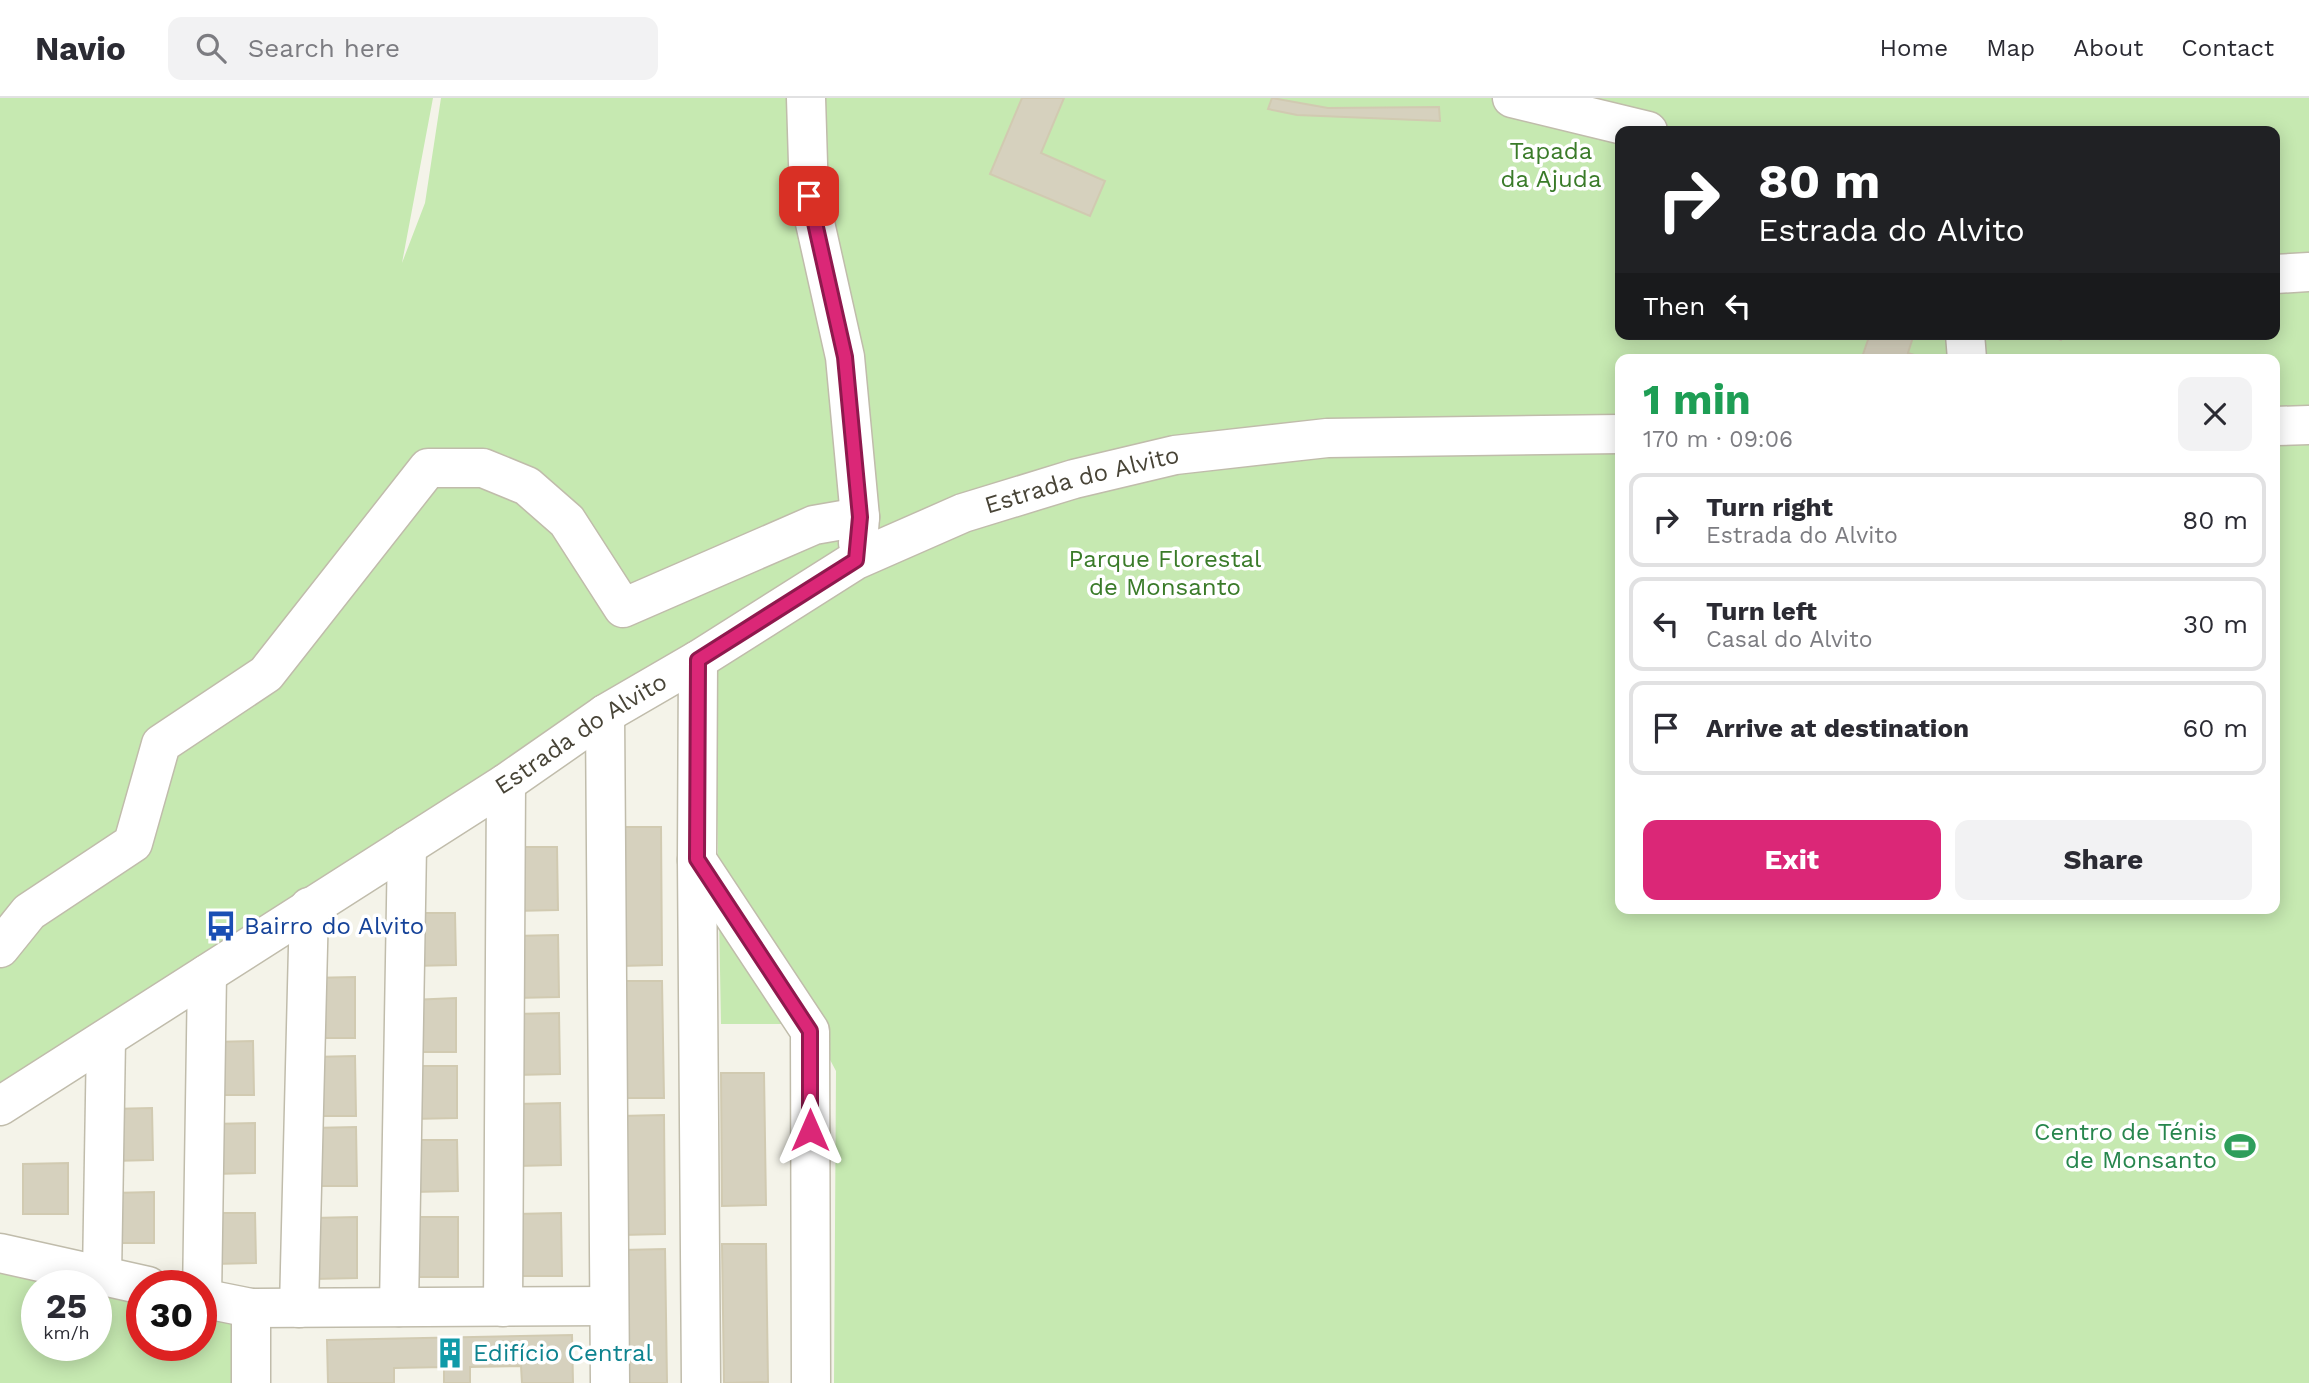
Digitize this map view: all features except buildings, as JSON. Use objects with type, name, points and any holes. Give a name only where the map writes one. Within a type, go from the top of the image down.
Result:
[{"type":"street","points":[[806,98],[809,196],[845,357],[860,517],[856,560]]},
{"type":"street","points":[[1532,101],[1629,126]]},
{"type":"street","points":[[2280,274],[2309,272]]},
{"type":"street","points":[[2280,426],[2309,425]]},
{"type":"street","name":"Estrada do Alvito","points":[[0,1106],[506,783],[605,713],[698,660],[856,560],[963,513],[1074,480],[1175,455],[1328,438],[1615,434]]},
{"type":"street","points":[[0,948],[29,912],[133,843],[162,744],[266,674],[428,468],[483,468],[527,486],[567,521],[622,608],[814,524],[860,517]]},
{"type":"street","points":[[698,660],[701,1383]]},
{"type":"street","points":[[605,713],[610,1383]]},
{"type":"street","points":[[503,1307],[506,783]]},
{"type":"street","points":[[399,1307],[407,846]]},
{"type":"street","points":[[697,859],[810,1031],[811,1383]]},
{"type":"street","points":[[299,1308],[309,907]]},
{"type":"street","points":[[202,1270],[207,974]]},
{"type":"street","points":[[102,1270],[106,1039]]},
{"type":"street","points":[[0,1254],[74,1270]]},
{"type":"street","points":[[217,1301],[251,1308],[609,1306]]},
{"type":"street","points":[[251,1308],[251,1383]]},
{"type":"green space","name":"Parque Florestal de Monsanto","points":[[0,98],[433,98],[402,263],[425,203],[441,98],[2309,98],[2309,1383],[834,1383],[836,1071],[811,1024],[721,1024],[714,641],[0,1088]]},
{"type":"green space","points":[[0,1237],[145,1270],[126,1270],[126,1361],[217,1361],[217,1286],[251,1294],[252,1383],[0,1383]]},
{"type":"place","name":"Bairro do Alvito","points":[[221,926]]},
{"type":"place","name":"Centro de Ténis de Monsanto","points":[[2240,1146]]},
{"type":"place","name":"Edifício Central","points":[[450,1353]]},
{"type":"route","points":[[809,196],[845,357],[860,517],[856,560],[698,660],[697,859],[810,1031],[810,1130]]},
{"type":"park label","name":"Tapada da Ajuda","points":[[1551,165]]}]
